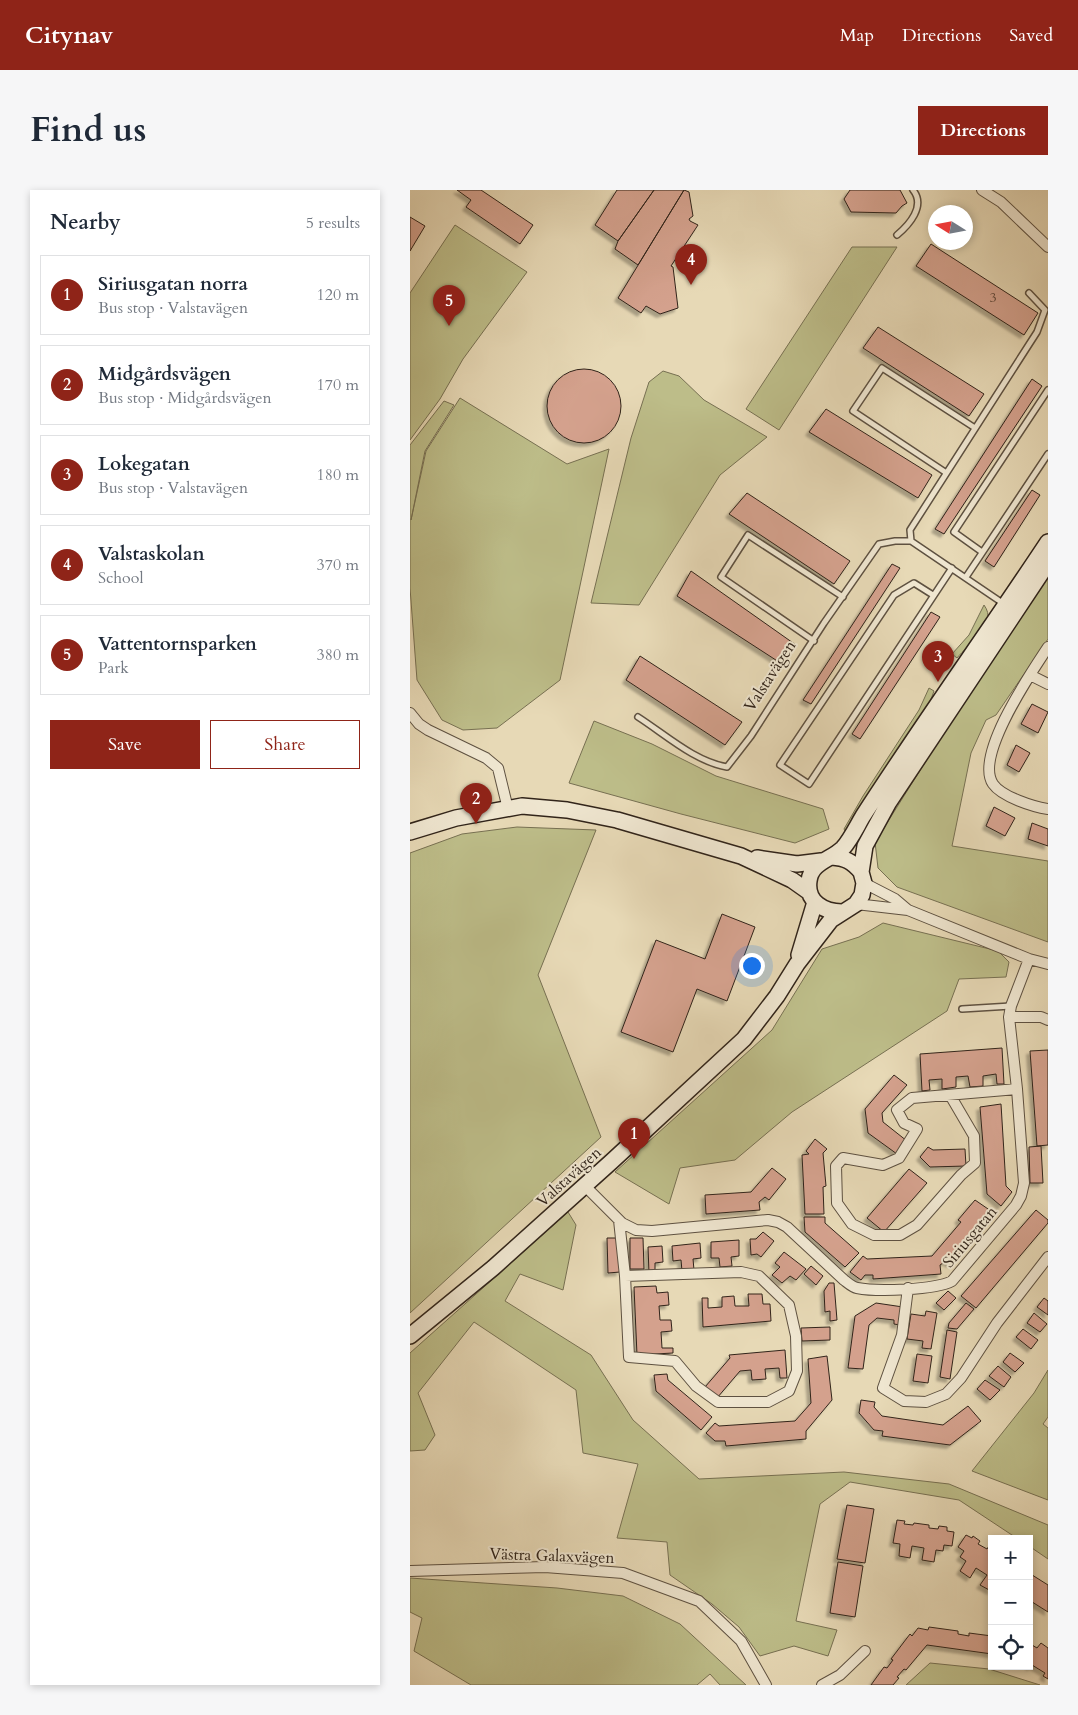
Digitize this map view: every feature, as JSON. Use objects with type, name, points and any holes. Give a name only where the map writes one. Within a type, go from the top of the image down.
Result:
[{"type":"street","points":[[982,190],[1000,202],[1048,247]]},
{"type":"street","name":"Valstavägen","points":[[410,1336],[493,1268],[744,1040],[777,996],[797,964],[831,920],[856,904],[862,894],[865,846],[888,802],[1010,609],[1048,542]]},
{"type":"street","name":"Valstavägen","points":[[797,964],[812,897],[809,880],[813,870],[843,847],[877,794],[1010,609],[1048,563]]},
{"type":"street","points":[[1048,647],[1030,674],[999,731],[989,761],[989,775],[993,784],[1001,792],[1018,800],[1048,809]]},
{"type":"street","points":[[1030,674],[1048,684]]},
{"type":"street","points":[[410,713],[419,724],[428,730],[486,758],[498,768],[508,809]]},
{"type":"street","points":[[410,832],[456,818],[522,806],[576,811],[617,820],[741,856],[797,864],[843,858],[854,863],[863,877],[908,910]]},
{"type":"street","points":[[741,856],[792,880],[824,910],[842,912]]},
{"type":"street","points":[[856,904],[908,910],[1048,964]]},
{"type":"street","name":"Siriusgatan","points":[[585,1186],[619,1220],[636,1230],[652,1231],[756,1221],[778,1222],[787,1227],[854,1287],[862,1289],[943,1286],[952,1281],[1016,1205],[1021,1196],[1024,1183],[1009,1017],[1011,1006],[1029,958]]},
{"type":"street","points":[[1009,1017],[1041,1017],[1048,1020]]},
{"type":"street","points":[[950,1095],[974,1136],[975,1163],[961,1175],[917,1226],[900,1235],[874,1235],[852,1224],[837,1203],[836,1166],[843,1158],[882,1165],[899,1158],[917,1129],[904,1123],[897,1110],[912,1098],[1017,1089]]},
{"type":"street","points":[[619,1220],[625,1276],[629,1357],[675,1361],[696,1386],[718,1402],[768,1402],[789,1391],[797,1371],[796,1336],[789,1305],[759,1276],[741,1272],[625,1276]]},
{"type":"street","points":[[908,1288],[902,1334],[883,1388],[904,1401],[926,1402],[946,1394],[961,1378],[997,1324],[1048,1257]]},
{"type":"street","name":"Västra Galaxvägen","points":[[410,1571],[545,1567],[623,1573],[699,1601],[740,1641],[766,1685]]},
{"type":"street","points":[[822,1685],[840,1675],[865,1651]]},
{"type":"lane","points":[[897,235],[909,226],[918,206],[916,193],[913,190]]},
{"type":"lane","points":[[1010,609],[911,541],[910,530],[974,428],[1038,332],[1045,310],[1029,293]]},
{"type":"lane","points":[[946,472],[853,410],[882,368],[974,428]]},
{"type":"lane","points":[[982,552],[954,532],[1048,390]]},
{"type":"lane","points":[[966,577],[1048,454]]},
{"type":"lane","points":[[814,641],[721,578],[748,535],[843,597]]},
{"type":"lane","name":"Valstavägen","points":[[638,717],[696,756],[715,765],[727,768],[751,736],[879,544],[911,541]]},
{"type":"lane","points":[[934,595],[914,583],[894,595],[780,765],[809,784],[952,568]]},
{"type":"lane","points":[[962,1009],[1011,1006]]},
{"type":"green space","points":[[455,225],[527,272],[463,359],[440,399],[410,440],[410,293]]},
{"type":"green space","points":[[852,247],[897,247],[779,430],[746,409]]},
{"type":"green space","points":[[663,371],[679,376],[704,400],[767,437],[720,475],[639,605],[591,603],[631,438],[649,382]]},
{"type":"green space","points":[[460,398],[567,464],[609,449],[560,680],[497,728],[463,730],[442,720],[417,680],[410,588],[410,445],[444,401],[454,405],[425,451],[411,520],[426,451]]},
{"type":"green space","points":[[1048,571],[1048,639],[996,715],[986,720],[971,753],[952,846],[1048,861],[1048,942],[897,887],[878,868],[875,842],[1041,578]]},
{"type":"green space","points":[[984,605],[988,612],[988,620],[985,627],[957,658],[952,654],[969,635]]},
{"type":"green space","points":[[929,688],[934,691],[927,710],[847,835],[844,829],[863,796],[919,710]]},
{"type":"green space","points":[[594,721],[652,744],[716,776],[823,809],[829,829],[795,843],[569,783]]},
{"type":"green space","points":[[517,827],[596,830],[538,975],[601,1137],[410,1313],[410,853],[462,834]]},
{"type":"green space","points":[[883,923],[998,951],[1009,962],[1006,977],[959,979],[947,1011],[792,1112],[735,1160],[680,1168],[669,1204],[615,1172],[772,1030],[822,949],[859,937]]},
{"type":"green space","points":[[568,1212],[576,1225],[563,1290],[520,1274],[505,1301],[591,1355],[633,1420],[699,1479],[844,1472],[949,1484],[1048,1525],[1048,1559],[1033,1549],[1033,1535],[1012,1535],[959,1500],[850,1482],[820,1504],[796,1621],[837,1630],[828,1656],[794,1646],[760,1656],[739,1627],[712,1604],[670,1575],[667,1542],[617,1538],[638,1464],[583,1453],[576,1390],[474,1322],[418,1393],[435,1435],[425,1450],[410,1451],[410,1353]]},
{"type":"green space","points":[[1048,1370],[1048,1417],[1043,1424],[1048,1428],[1048,1500],[972,1471],[1034,1393]]},
{"type":"green space","points":[[410,1578],[557,1588],[623,1596],[680,1624],[746,1685],[720,1685],[710,1674],[697,1685],[471,1685],[414,1651],[422,1618],[410,1612]]},
{"type":"green space","points":[[930,1663],[988,1669],[1040,1685],[906,1685]]},
{"type":"building","points":[[457,190],[481,190],[533,225],[520,244],[466,207],[471,200]]},
{"type":"building","points":[[617,190],[654,190],[618,241],[595,225]]},
{"type":"building","points":[[654,190],[684,190],[638,265],[615,249],[618,241]]},
{"type":"building","points":[[684,190],[689,192],[693,216],[689,219],[698,225],[671,266],[673,267],[678,308],[660,314],[646,306],[641,313],[618,298]]},
{"type":"building","points":[[850,190],[900,190],[907,203],[896,213],[851,212],[844,199]]},
{"type":"building","points":[[410,217],[425,226],[410,251]]},
{"type":"building","points":[[928,248],[928,250],[940,250],[1038,313],[1024,335],[916,266]]},
{"type":"building","points":[[878,327],[984,394],[969,416],[863,348]]},
{"type":"building","points":[[577,369],[591,369],[605,375],[615,385],[621,399],[619,420],[605,437],[591,443],[577,443],[563,437],[553,427],[547,413],[547,399],[553,385],[563,375]]},
{"type":"building","points":[[1032,379],[1042,386],[944,534],[935,529]]},
{"type":"building","points":[[826,409],[932,475],[918,498],[809,432]]},
{"type":"building","points":[[1032,490],[1040,495],[994,567],[985,561]]},
{"type":"building","points":[[747,493],[850,561],[834,584],[729,514]]},
{"type":"building","points":[[892,564],[900,568],[811,704],[803,700]]},
{"type":"building","points":[[691,571],[796,645],[782,664],[677,596]]},
{"type":"building","points":[[931,612],[940,617],[860,739],[852,734]]},
{"type":"building","points":[[640,656],[742,722],[725,745],[626,680]]},
{"type":"building","points":[[1032,704],[1048,712],[1038,733],[1021,724]]},
{"type":"building","points":[[1016,745],[1030,753],[1019,772],[1007,765]]},
{"type":"building","points":[[994,807],[1015,818],[1005,836],[986,826]]},
{"type":"building","points":[[1032,823],[1048,829],[1048,846],[1028,839]]},
{"type":"building","points":[[722,914],[755,927],[727,1001],[697,989],[673,1052],[621,1032],[656,940],[705,959]]},
{"type":"building","points":[[1002,1048],[1004,1084],[997,1084],[996,1074],[983,1076],[983,1086],[970,1087],[968,1076],[956,1077],[956,1087],[942,1089],[942,1079],[929,1080],[930,1090],[922,1091],[920,1054]]},
{"type":"building","points":[[1048,1050],[1048,1145],[1037,1146],[1030,1051]]},
{"type":"building","points":[[894,1075],[907,1085],[882,1113],[883,1122],[907,1141],[897,1154],[868,1133],[865,1109]]},
{"type":"building","points":[[1001,1104],[1006,1186],[1012,1192],[1001,1206],[987,1194],[980,1107]]},
{"type":"building","points":[[815,1139],[827,1149],[823,1153],[826,1186],[823,1187],[824,1214],[805,1214],[802,1155],[809,1154],[806,1151]]},
{"type":"building","points":[[1041,1146],[1043,1183],[1030,1183],[1029,1147]]},
{"type":"building","points":[[928,1147],[933,1150],[965,1149],[966,1166],[930,1167],[920,1157]]},
{"type":"building","points":[[772,1168],[786,1179],[769,1200],[765,1197],[759,1202],[760,1210],[706,1214],[705,1195],[751,1192]]},
{"type":"building","points":[[909,1169],[927,1183],[884,1232],[867,1218]]},
{"type":"building","points":[[975,1200],[991,1211],[974,1232],[976,1234],[950,1264],[946,1261],[940,1265],[941,1274],[873,1279],[873,1275],[865,1275],[861,1280],[850,1272],[863,1256],[867,1259],[932,1256],[961,1222],[958,1220]]},
{"type":"building","points":[[1036,1210],[1048,1220],[1048,1223],[976,1308],[961,1296]]},
{"type":"building","points":[[804,1217],[825,1217],[825,1223],[859,1253],[845,1267],[805,1232]]},
{"type":"building","points":[[763,1232],[774,1241],[761,1257],[757,1254],[751,1255],[750,1239],[756,1239]]},
{"type":"building","points":[[607,1238],[618,1238],[620,1272],[608,1273]]},
{"type":"building","points":[[630,1238],[643,1238],[644,1269],[630,1269]]},
{"type":"building","points":[[739,1240],[739,1256],[731,1257],[732,1266],[720,1267],[719,1258],[711,1258],[711,1242]]},
{"type":"building","points":[[700,1243],[701,1258],[693,1259],[694,1270],[682,1271],[681,1260],[673,1261],[672,1246]]},
{"type":"building","points":[[662,1246],[663,1262],[655,1263],[655,1272],[649,1273],[648,1247]]},
{"type":"building","points":[[784,1252],[806,1269],[796,1280],[790,1276],[782,1283],[772,1275],[780,1267],[775,1263]]},
{"type":"building","points":[[811,1266],[823,1276],[816,1285],[804,1274]]},
{"type":"building","points":[[829,1283],[834,1283],[837,1320],[830,1321],[830,1311],[825,1312],[824,1291]]},
{"type":"building","points":[[656,1286],[657,1293],[668,1292],[669,1305],[659,1306],[660,1320],[671,1320],[672,1331],[661,1332],[662,1348],[673,1348],[673,1353],[637,1355],[634,1287]]},
{"type":"building","points":[[948,1291],[956,1298],[944,1310],[936,1303]]},
{"type":"building","points":[[748,1294],[762,1294],[763,1304],[770,1304],[771,1321],[703,1327],[702,1298],[708,1298],[708,1308],[722,1307],[722,1297],[734,1296],[735,1306],[749,1306]]},
{"type":"building","points":[[1044,1298],[1048,1301],[1048,1315],[1037,1307]]},
{"type":"building","points":[[876,1303],[903,1307],[900,1325],[894,1324],[894,1320],[877,1318],[869,1325],[863,1369],[848,1368],[855,1316]]},
{"type":"building","points":[[966,1303],[974,1309],[957,1329],[948,1328],[949,1323]]},
{"type":"building","points":[[926,1311],[937,1313],[931,1349],[922,1348],[923,1341],[907,1339],[911,1314],[925,1316]]},
{"type":"building","points":[[1034,1313],[1047,1324],[1040,1332],[1027,1323]]},
{"type":"building","points":[[830,1327],[830,1340],[802,1341],[801,1328]]},
{"type":"building","points":[[1023,1329],[1038,1340],[1031,1349],[1016,1337]]},
{"type":"building","points":[[947,1330],[957,1332],[950,1379],[940,1377]]},
{"type":"building","points":[[785,1350],[787,1378],[780,1378],[779,1368],[765,1369],[766,1379],[752,1380],[751,1370],[740,1371],[717,1398],[705,1387],[730,1358],[729,1355]]},
{"type":"building","points":[[1010,1353],[1024,1363],[1015,1372],[1003,1362]]},
{"type":"building","points":[[917,1354],[932,1356],[928,1383],[913,1381]]},
{"type":"building","points":[[827,1356],[832,1400],[806,1431],[806,1439],[726,1446],[725,1441],[715,1441],[706,1433],[715,1423],[719,1426],[795,1421],[811,1403],[808,1359]]},
{"type":"building","points":[[998,1366],[1011,1377],[1004,1387],[989,1376]]},
{"type":"building","points":[[667,1374],[668,1380],[712,1417],[701,1430],[656,1391],[654,1375]]},
{"type":"building","points":[[985,1380],[1000,1390],[990,1400],[977,1389]]},
{"type":"building","points":[[861,1400],[875,1402],[874,1407],[882,1416],[943,1425],[968,1406],[981,1421],[950,1445],[882,1436],[883,1431],[874,1430],[859,1413]]},
{"type":"building","points":[[847,1505],[874,1509],[865,1563],[837,1559]]},
{"type":"building","points":[[897,1520],[905,1521],[904,1524],[929,1525],[929,1528],[947,1527],[947,1531],[954,1532],[952,1546],[944,1545],[943,1551],[936,1550],[934,1562],[922,1560],[924,1548],[912,1546],[910,1558],[899,1556],[900,1544],[893,1543]]},
{"type":"building","points":[[966,1535],[972,1538],[973,1536],[980,1541],[978,1544],[987,1549],[988,1548],[988,1589],[980,1585],[987,1575],[976,1568],[970,1578],[960,1571],[966,1561],[960,1557],[964,1551],[958,1547]]},
{"type":"building","points":[[838,1562],[863,1566],[855,1617],[830,1613]]},
{"type":"building","points":[[1033,1576],[1048,1585],[1048,1612],[1033,1603]]},
{"type":"building","points":[[929,1627],[958,1631],[958,1634],[969,1636],[969,1633],[988,1635],[988,1653],[927,1645],[906,1670],[904,1669],[897,1677],[899,1678],[893,1685],[871,1685],[884,1667],[887,1668],[893,1660],[891,1659],[910,1634],[912,1636],[918,1628],[928,1630]]},
{"type":"building","points":[[1041,1643],[1048,1648],[1048,1679],[1043,1676],[1045,1673],[1033,1666],[1033,1646],[1037,1648]]},
{"type":"place","name":"Valstaskolan","points":[[691,285]]},
{"type":"place","name":"Vattentornsparken","points":[[449,326]]},
{"type":"place","name":"Lokegatan","points":[[938,682]]},
{"type":"place","name":"Midgårdsvägen","points":[[476,824]]},
{"type":"place","name":"Siriusgatan norra","points":[[634,1159]]}]
